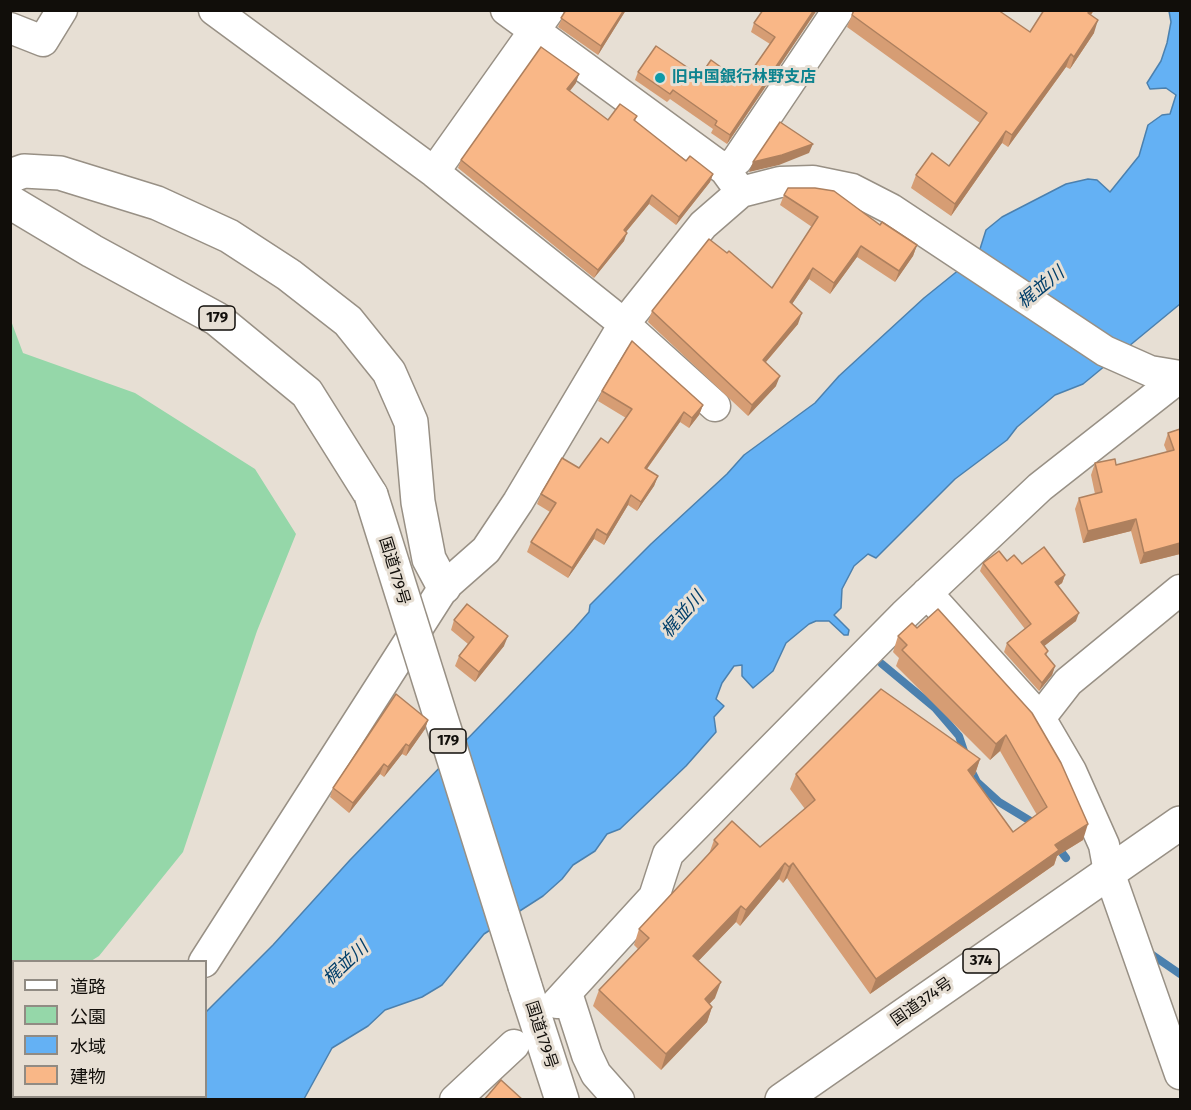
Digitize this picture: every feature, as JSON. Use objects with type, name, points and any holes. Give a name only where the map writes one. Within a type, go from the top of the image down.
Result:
[{"type":"highway","points":[[10,176],[24,171],[60,173],[157,203],[229,236],[289,275],[348,321],[389,372],[411,422],[418,502],[429,559],[444,587]]},
{"type":"highway","name":"国道179号","points":[[10,202],[217,319],[307,393],[371,495],[562,1100]]},
{"type":"highway","name":"国道374号","points":[[782,1100],[1180,823]]},
{"type":"street","points":[[10,28],[44,41],[62,10]]},
{"type":"street","points":[[214,10],[434,172],[624,324],[715,406]]},
{"type":"street","points":[[506,10],[542,21],[733,181],[780,183],[813,181],[852,189],[891,209],[1106,351],[1149,371],[1180,377]]},
{"type":"street","points":[[205,960],[444,587],[486,550],[518,502],[624,324],[703,225],[733,181],[737,160],[838,10]]},
{"type":"street","points":[[434,172],[542,21]]},
{"type":"street","points":[[619,1100],[596,1074],[562,998],[654,897],[668,854],[927,593],[1040,487],[1180,377]]},
{"type":"street","points":[[1040,718],[1068,682],[1180,590]]},
{"type":"street","points":[[927,593],[1040,718],[1071,771],[1104,845],[1109,872],[1180,1074]]},
{"type":"street","points":[[455,1100],[514,1045]]},
{"type":"green space","points":[[10,318],[23,353],[135,393],[255,469],[296,534],[257,631],[183,852],[99,956],[93,960],[12,960],[11,1016]]},
{"type":"water","name":"梶並川","points":[[1169,11],[1180,11],[1180,304],[1083,384],[1055,395],[1017,427],[1007,440],[955,479],[876,558],[868,554],[854,566],[842,589],[841,608],[834,615],[849,630],[848,635],[844,635],[829,621],[816,621],[809,624],[786,643],[773,671],[753,688],[742,676],[742,665],[734,666],[722,683],[716,699],[724,706],[714,717],[716,732],[686,766],[620,829],[607,834],[595,851],[573,865],[562,879],[543,896],[484,934],[442,985],[422,997],[385,1010],[368,1026],[332,1048],[304,1099],[93,1100],[95,1098],[207,1098],[207,1011],[273,945],[350,860],[574,629],[589,612],[590,605],[744,455],[815,403],[839,376],[924,298],[960,269],[980,249],[986,230],[1002,217],[1066,184],[1088,179],[1097,180],[1110,192],[1139,156],[1148,125],[1162,115],[1170,114],[1176,95],[1166,88],[1150,89],[1147,83],[1161,61],[1171,22]]},
{"type":"building","points":[[566,10],[624,10],[601,46],[561,18]]},
{"type":"building","points":[[763,10],[814,10],[730,135],[715,125],[717,121],[673,90],[670,94],[638,72],[656,46],[700,76],[711,60],[743,83],[775,37],[754,23]]},
{"type":"building","points":[[854,10],[998,10],[1030,32],[1044,10],[1090,10],[1088,13],[1098,20],[1074,57],[1071,54],[1012,135],[1006,131],[955,204],[916,175],[932,153],[949,166],[987,113],[852,15]]},
{"type":"building","points":[[541,47],[579,74],[567,89],[608,120],[620,104],[637,116],[634,120],[686,161],[690,156],[713,174],[679,217],[652,195],[624,230],[627,233],[598,270],[461,160]]},
{"type":"building","points":[[780,122],[813,144],[753,162]]},
{"type":"building","points":[[788,188],[834,191],[880,225],[882,222],[917,245],[899,271],[861,246],[834,283],[813,268],[790,302],[802,313],[763,360],[780,376],[752,405],[652,311],[709,239],[727,253],[729,251],[772,288],[818,217],[784,195]]},
{"type":"building","points":[[632,341],[703,405],[692,418],[684,412],[645,468],[658,476],[641,502],[631,495],[607,535],[597,529],[572,568],[531,542],[556,503],[541,494],[562,458],[579,468],[601,438],[608,443],[632,409],[602,391]]},
{"type":"building","points":[[1180,429],[1180,543],[1144,553],[1136,519],[1088,531],[1079,498],[1102,492],[1095,463],[1115,459],[1116,465],[1174,450],[1168,433]]},
{"type":"building","points":[[1044,547],[1065,575],[1055,582],[1079,613],[1041,642],[1048,651],[1045,654],[1055,666],[1042,683],[1007,643],[1031,624],[983,563],[999,551],[1007,561],[1014,555],[1022,564]]},
{"type":"building","points":[[467,604],[508,636],[479,672],[459,656],[474,637],[454,620]]},
{"type":"building","points":[[938,609],[1032,713],[1061,763],[1088,824],[1055,845],[1059,850],[876,979],[793,863],[789,867],[785,863],[746,910],[741,906],[693,956],[721,982],[705,999],[712,1007],[666,1054],[599,990],[649,938],[639,929],[718,844],[714,840],[732,821],[760,847],[815,800],[796,774],[881,689],[980,759],[968,770],[1013,832],[1047,807],[1006,735],[996,744],[902,650],[907,645],[898,636],[912,623],[917,628]]},
{"type":"building","points":[[396,694],[428,720],[409,746],[406,744],[388,767],[384,764],[353,803],[333,788]]},
{"type":"building","points":[[501,1080],[523,1100],[484,1100]]},
{"type":"waterway","points":[[882,664],[935,708],[959,736],[965,754]]},
{"type":"waterway","points":[[970,768],[977,782],[999,802],[1037,825]]},
{"type":"waterway","points":[[1056,845],[1066,858]]},
{"type":"waterway","points":[[1151,954],[1180,974]]},
{"type":"place","name":"旧中国銀行林野支店","points":[[660,78]]}]
